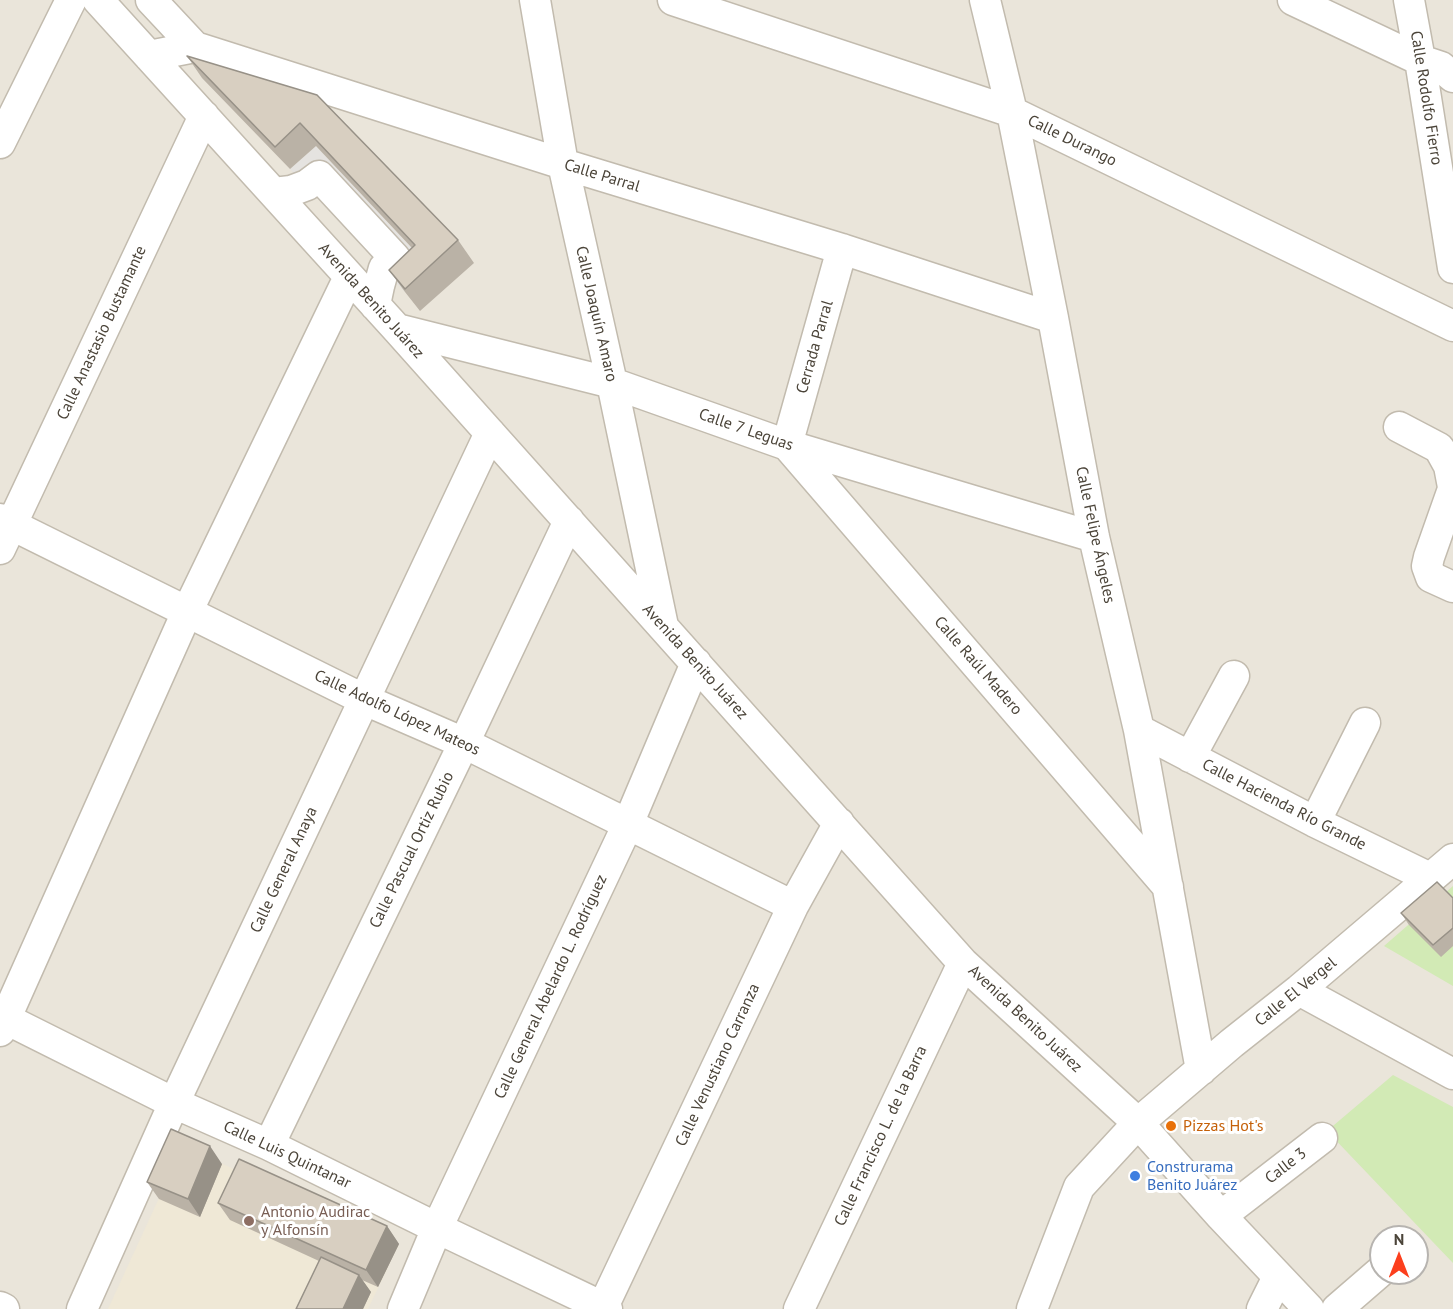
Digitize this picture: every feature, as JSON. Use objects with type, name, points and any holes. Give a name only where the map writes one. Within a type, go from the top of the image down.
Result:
[{"type":"street","points":[[1,139],[71,0]]},
{"type":"street","name":"Avenida Benito Juárez","points":[[98,0],[397,329],[963,963],[1138,1123],[1221,1216],[1309,1309]]},
{"type":"street","points":[[151,0],[195,47]]},
{"type":"street","name":"Calle Joaquín Amaro","points":[[535,0],[563,164],[663,626]]},
{"type":"street","name":"Calle Durango","points":[[673,0],[1012,112],[1453,326]]},
{"type":"street","name":"Calle Felipe Ángeles","points":[[985,0],[1012,112],[1094,537],[1139,730],[1201,1070]]},
{"type":"street","points":[[1293,0],[1420,60],[1441,67],[1453,77]]},
{"type":"street","name":"Calle Rodolfo Fierro","points":[[1409,0],[1453,268]]},
{"type":"street","name":"Calle Parral","points":[[149,56],[195,47],[563,164],[842,249],[1053,318]]},
{"type":"street","name":"Calle Anastasio Bustamante","points":[[4,531],[204,117]]},
{"type":"street","points":[[274,193],[291,191],[307,185],[319,176],[395,258],[384,268],[375,305]]},
{"type":"street","name":"Cerrada Parral","points":[[787,445],[842,249]]},
{"type":"street","points":[[2,1022],[187,612],[350,277]]},
{"type":"street","name":"Calle 7 Leguas","points":[[397,329],[612,383],[787,445],[1094,537]]},
{"type":"street","points":[[1399,427],[1439,448],[1449,465],[1453,488],[1427,566],[1431,577],[1453,587]]},
{"type":"street","name":"Calle General Anaya","points":[[82,1309],[174,1104],[490,433]]},
{"type":"street","name":"Calle Raúl Madero","points":[[787,445],[1168,886]]},
{"type":"street","name":"Calle Pascual Ortiz Rubio","points":[[269,1145],[569,521]]},
{"type":"street","name":"Calle Adolfo López Mateos","points":[[4,531],[187,612],[365,700],[464,743],[793,906]]},
{"type":"street","name":"Calle General Abelardo L. Rodríguez","points":[[403,1309],[437,1228],[628,824],[696,663]]},
{"type":"street","points":[[1190,757],[1234,676]]},
{"type":"street","points":[[1314,822],[1365,723]]},
{"type":"street","name":"Calle Hacienda Río Grande","points":[[1139,730],[1314,822],[1430,878]]},
{"type":"street","name":"Calle Venustiano Carranza","points":[[604,1308],[793,906],[839,823]]},
{"type":"street","name":"Calle El Vergel","points":[[1032,1309],[1079,1187],[1138,1123],[1232,1043],[1299,990],[1453,858]]},
{"type":"street","name":"Calle Francisco L. de la Barra","points":[[799,1309],[963,963]]},
{"type":"street","points":[[1299,990],[1453,1074]]},
{"type":"street","name":"Calle Luis Quintanar","points":[[2,1022],[174,1104],[269,1145],[604,1308]]},
{"type":"street","name":"Calle 3","points":[[1221,1216],[1322,1138]]},
{"type":"street","points":[[1262,1309],[1278,1277]]},
{"type":"street","points":[[1337,1309],[1369,1281]]},
{"type":"shaded area","points":[[0,0],[1453,0],[1453,1309],[0,1309]]},
{"type":"shaded area","points":[[316,146],[430,268],[405,292],[290,169]]},
{"type":"shaded area","name":"Antonio Audirac y Alfonsín","points":[[183,1146],[399,1244],[368,1309],[108,1309]]},
{"type":"green space","points":[[1453,886],[1453,986],[1384,946]]},
{"type":"green space","points":[[1393,1075],[1453,1107],[1453,1263],[1429,1238],[1429,1225],[1417,1225],[1327,1131]]},
{"type":"building","points":[[187,56],[317,95],[458,240],[405,289],[389,270],[415,245],[300,123],[275,147]]},
{"type":"building","points":[[1437,882],[1453,898],[1453,928],[1433,945],[1401,913]]},
{"type":"building","points":[[171,1129],[210,1146],[188,1199],[147,1182]]},
{"type":"building","points":[[239,1159],[387,1226],[366,1270],[218,1203]]},
{"type":"building","points":[[321,1257],[359,1275],[343,1309],[296,1309]]},
{"type":"place","name":"Pizzas Hot's","points":[[1171,1126]]},
{"type":"place","name":"Construrama Benito Juárez","points":[[1135,1176]]},
{"type":"place","name":"Antonio Audirac y Alfonsín","points":[[249,1221]]}]
